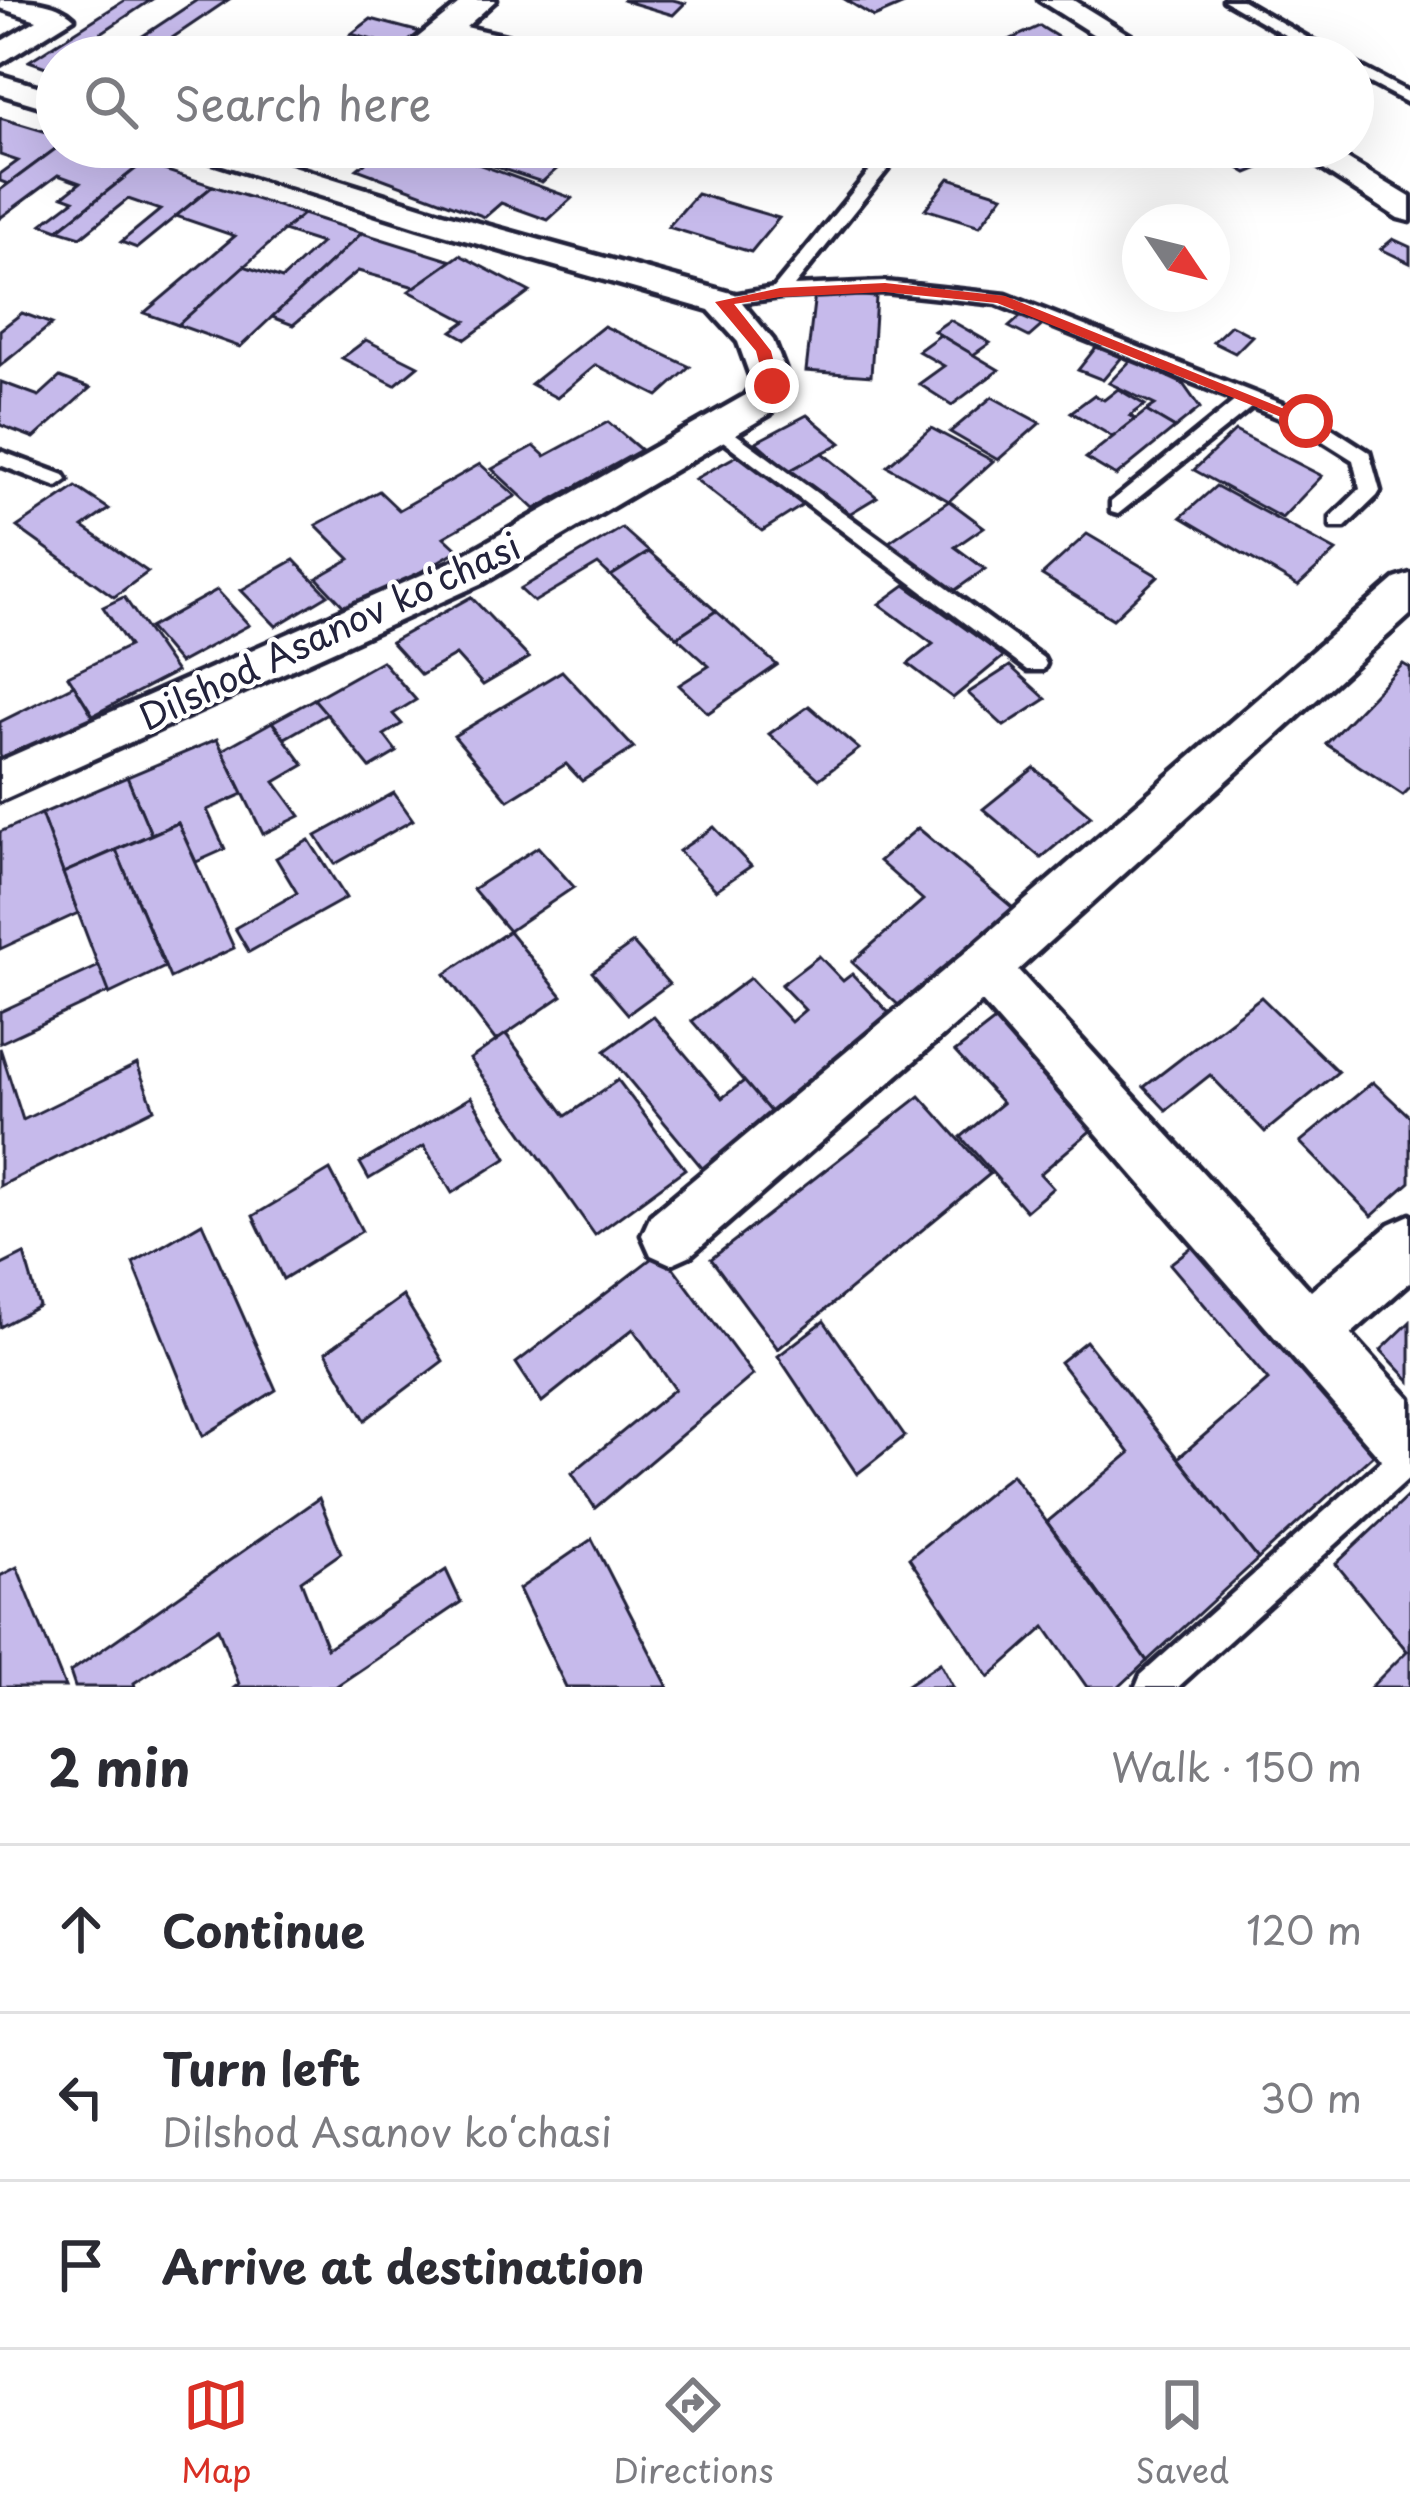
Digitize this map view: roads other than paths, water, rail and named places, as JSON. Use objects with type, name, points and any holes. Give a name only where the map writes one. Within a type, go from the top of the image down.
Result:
[{"type":"street","points":[[0,55],[60,18],[5,0]]},
{"type":"street","points":[[436,36],[482,0]]},
{"type":"street","points":[[1053,0],[1114,36]]},
{"type":"street","points":[[443,30],[469,36]]},
{"type":"street","points":[[0,84],[36,95]]},
{"type":"street","points":[[306,168],[430,220],[722,302]]},
{"type":"street","points":[[1339,168],[1410,211]]},
{"type":"street","name":"Dilshod Asanov koʻchasi","points":[[0,782],[468,572],[757,404],[772,386],[764,351],[744,322],[722,302]]},
{"type":"street","points":[[671,1235],[984,968],[1410,590]]},
{"type":"street","points":[[984,968],[1410,1444]]},
{"type":"street","points":[[1308,1333],[1410,1244]]},
{"type":"lane","points":[[1231,0],[1296,36]]},
{"type":"lane","points":[[1374,80],[1410,100]]},
{"type":"lane","points":[[780,292],[881,168]]},
{"type":"lane","points":[[722,302],[780,292],[885,287],[1000,299],[1306,421],[1362,457],[1370,491],[1338,522]]},
{"type":"lane","points":[[1118,507],[1248,400]]},
{"type":"lane","points":[[718,427],[1035,664]]},
{"type":"lane","points":[[0,458],[57,480]]},
{"type":"lane","points":[[1153,1687],[1410,1456]]}]
